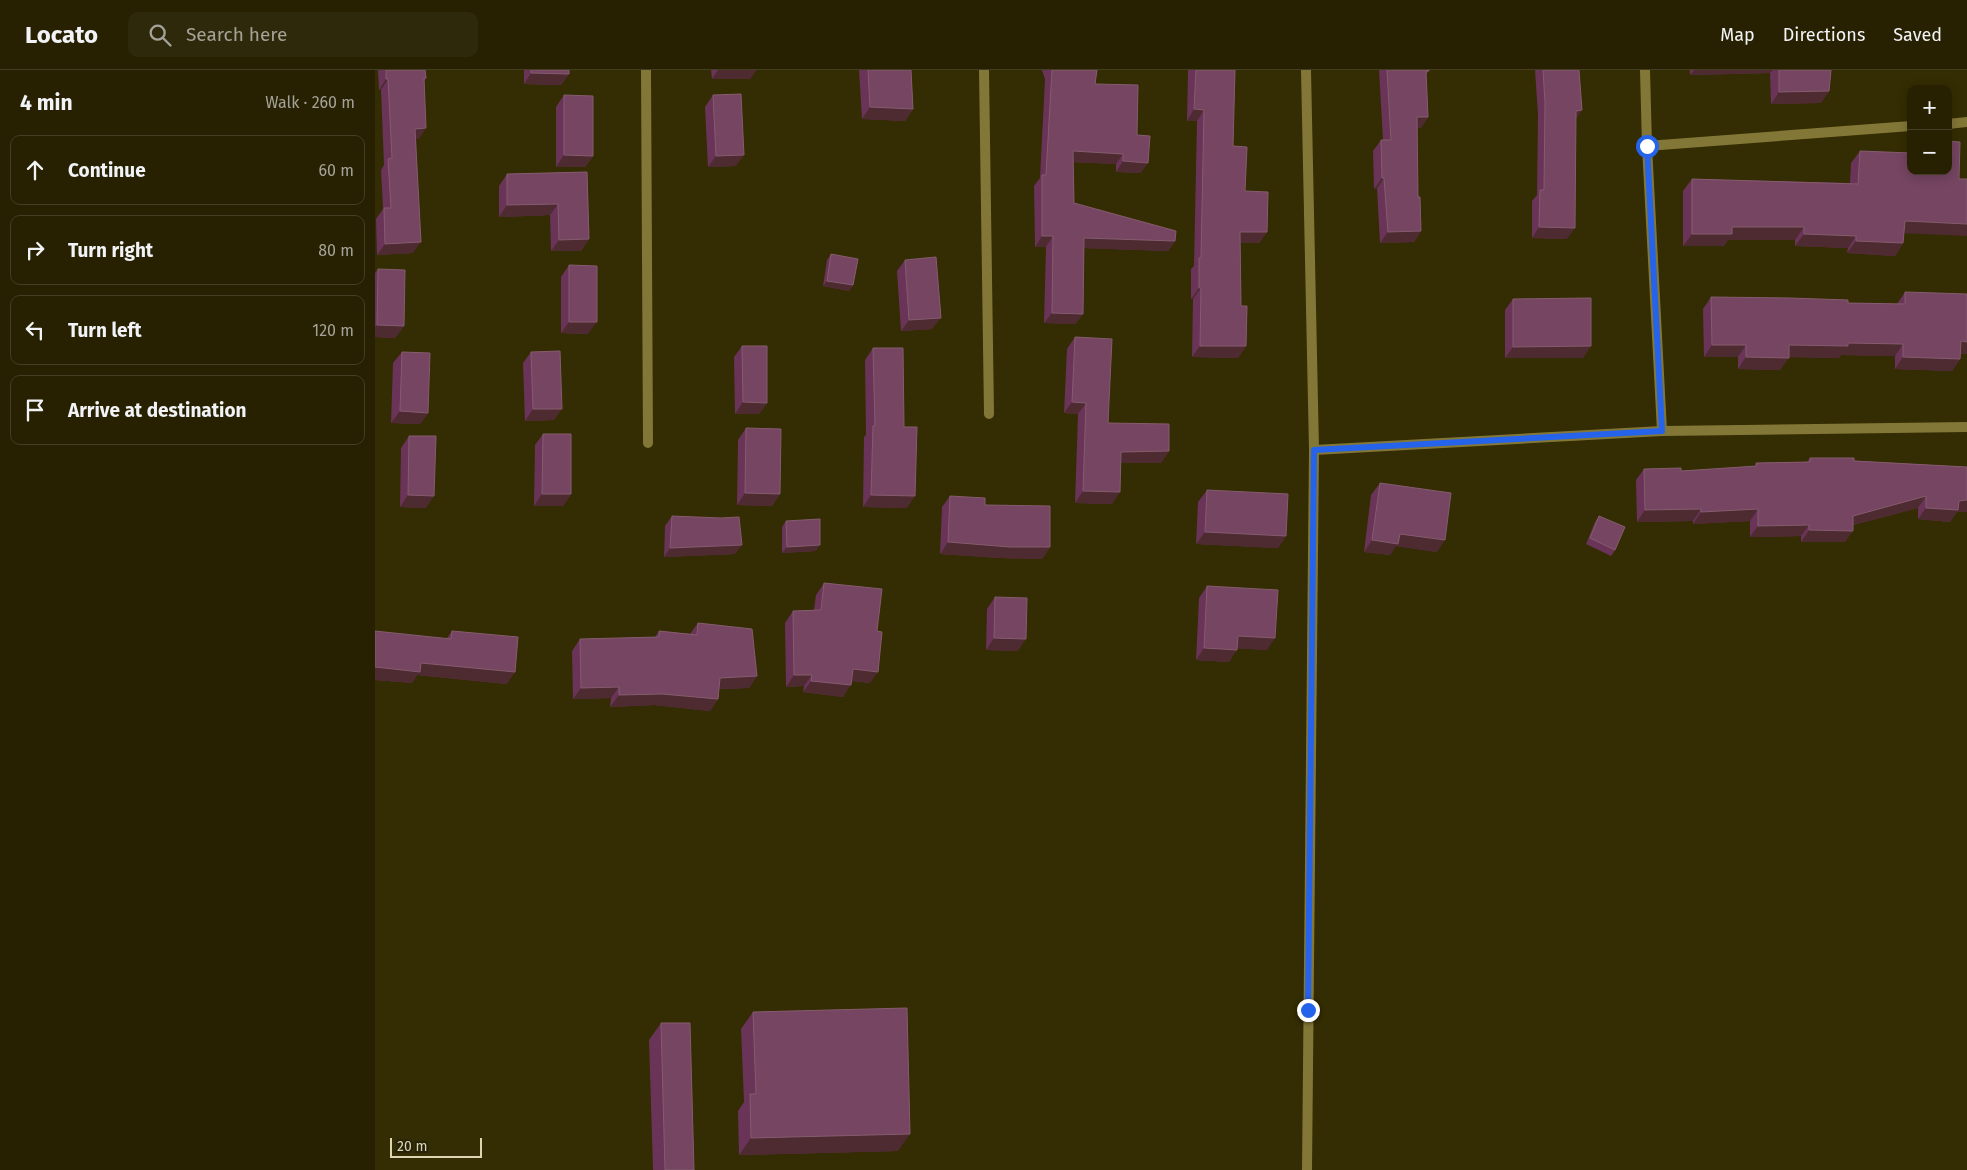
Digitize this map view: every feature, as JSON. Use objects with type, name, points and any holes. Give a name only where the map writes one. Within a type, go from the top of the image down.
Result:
[{"type":"street","points":[[646,70],[648,443]]},
{"type":"street","points":[[984,70],[989,414]]},
{"type":"street","points":[[1306,70],[1314,450],[1307,1170]]},
{"type":"street","points":[[1645,70],[1647,146],[1662,431]]},
{"type":"street","points":[[1952,124],[1967,122]]},
{"type":"street","points":[[1647,146],[1907,126]]},
{"type":"street","points":[[1314,450],[1662,431],[1967,427]]},
{"type":"building","points":[[386,70],[425,70],[426,128],[415,129],[421,242],[385,244],[384,208],[391,208],[388,159],[392,158]]},
{"type":"building","points":[[531,70],[569,70],[569,74],[531,73]]},
{"type":"building","points":[[868,70],[911,70],[913,109],[870,107]]},
{"type":"building","points":[[1052,70],[1097,70],[1095,84],[1138,85],[1137,135],[1150,136],[1148,163],[1123,161],[1123,154],[1073,151],[1074,203],[1176,231],[1175,241],[1084,238],[1083,314],[1052,313],[1053,236],[1042,236],[1042,175],[1046,175]]},
{"type":"building","points":[[1196,70],[1235,70],[1233,146],[1247,147],[1245,191],[1268,192],[1267,232],[1240,232],[1241,306],[1247,306],[1246,346],[1200,346],[1201,288],[1199,288],[1199,258],[1201,258],[1204,110],[1194,109]]},
{"type":"building","points":[[1387,70],[1429,70],[1426,71],[1428,117],[1417,117],[1418,197],[1420,197],[1421,231],[1388,232],[1384,178],[1382,178],[1381,140],[1391,140]]},
{"type":"building","points":[[1543,70],[1579,70],[1582,110],[1576,111],[1575,228],[1539,227],[1540,190],[1544,190],[1545,103]]},
{"type":"building","points":[[1779,70],[1831,70],[1829,91],[1779,92]]},
{"type":"building","points":[[741,94],[744,155],[716,156],[713,95]]},
{"type":"building","points":[[564,95],[593,96],[593,156],[564,155]]},
{"type":"building","points":[[1952,141],[1960,142],[1959,179],[1967,179],[1967,224],[1905,221],[1903,243],[1856,241],[1856,236],[1804,234],[1804,227],[1732,227],[1732,234],[1692,234],[1692,179],[1858,184],[1860,151],[1907,153],[1907,175],[1952,175]]},
{"type":"building","points":[[587,172],[589,239],[559,240],[558,204],[507,205],[507,174]]},
{"type":"building","points":[[831,254],[858,259],[853,285],[827,281]]},
{"type":"building","points":[[936,257],[941,318],[909,320],[905,260]]},
{"type":"building","points":[[569,265],[597,266],[597,322],[569,322]]},
{"type":"building","points":[[378,269],[405,270],[404,326],[377,325]]},
{"type":"building","points":[[1905,292],[1967,294],[1967,342],[1961,341],[1960,359],[1903,357],[1903,344],[1848,343],[1848,346],[1789,345],[1789,358],[1746,357],[1746,345],[1712,345],[1711,297],[1848,300],[1848,303],[1905,304]]},
{"type":"building","points":[[1591,298],[1591,346],[1513,347],[1513,299]]},
{"type":"building","points":[[1075,337],[1112,339],[1108,423],[1169,424],[1169,451],[1121,452],[1120,492],[1083,491],[1086,403],[1072,402]]},
{"type":"building","points":[[742,346],[767,346],[767,403],[743,402]]},
{"type":"building","points":[[873,348],[903,348],[904,427],[917,427],[915,496],[871,495],[873,426],[875,426]]},
{"type":"building","points":[[560,351],[562,409],[533,409],[531,352]]},
{"type":"building","points":[[402,352],[430,353],[428,413],[400,411]]},
{"type":"building","points":[[746,428],[781,429],[780,494],[745,493]]},
{"type":"building","points":[[543,434],[571,434],[571,494],[542,494]]},
{"type":"building","points":[[409,436],[436,436],[434,496],[408,495]]},
{"type":"building","points":[[1810,458],[1854,458],[1854,461],[1967,467],[1967,500],[1959,501],[1958,510],[1926,508],[1926,496],[1853,516],[1853,531],[1809,530],[1809,525],[1758,526],[1758,509],[1701,512],[1701,509],[1645,510],[1644,469],[1681,468],[1681,471],[1757,466],[1756,463],[1810,462]]},
{"type":"building","points":[[1380,483],[1451,493],[1445,540],[1400,534],[1398,544],[1372,540]]},
{"type":"building","points":[[1207,490],[1288,494],[1286,536],[1205,532]]},
{"type":"building","points":[[950,496],[985,498],[985,505],[1050,506],[1050,547],[1010,547],[948,542]]},
{"type":"building","points":[[672,516],[739,517],[742,545],[670,548]]},
{"type":"building","points":[[1599,516],[1625,527],[1615,550],[1590,538]]},
{"type":"building","points":[[820,519],[820,545],[787,547],[786,521]]},
{"type":"building","points":[[824,583],[882,589],[877,631],[882,632],[878,672],[853,669],[851,685],[811,681],[812,675],[794,675],[793,611],[821,610]]},
{"type":"building","points":[[1207,586],[1278,590],[1275,638],[1238,636],[1237,650],[1204,648]]},
{"type":"building","points":[[995,597],[1027,598],[1026,639],[994,638]]},
{"type":"building","points":[[698,623],[752,629],[757,676],[720,678],[718,699],[662,694],[619,695],[619,687],[581,688],[580,639],[659,637],[659,631],[697,635]]},
{"type":"building","points":[[375,631],[451,639],[452,631],[518,637],[515,672],[421,663],[420,672],[375,667]]},
{"type":"building","points":[[907,1008],[910,1134],[751,1138],[750,1094],[756,1094],[753,1012]]},
{"type":"building","points":[[661,1023],[690,1023],[694,1170],[665,1170]]},
{"type":"route","points":[[1308,1010],[1314,450],[1662,431],[1647,146]]}]
